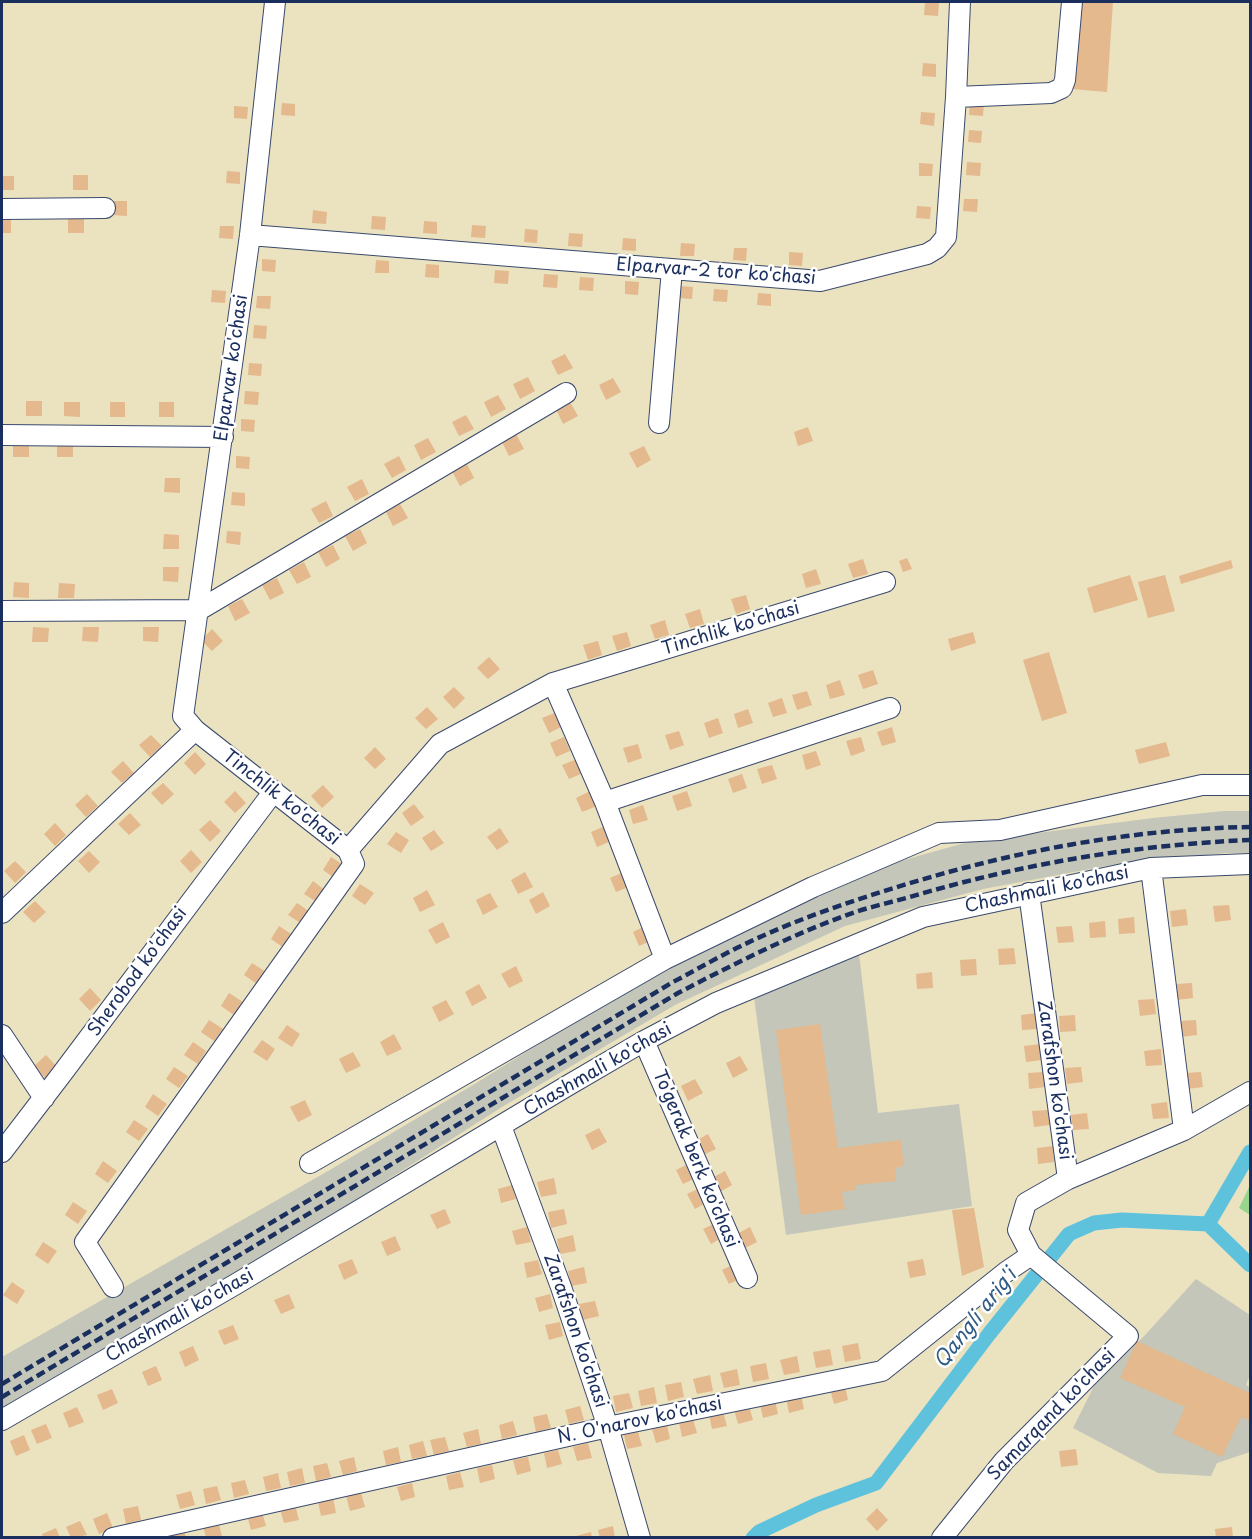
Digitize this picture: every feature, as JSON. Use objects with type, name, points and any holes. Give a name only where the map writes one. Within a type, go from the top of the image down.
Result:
[{"type":"street","name":"Elparvar ko'chasi","points":[[195,730],[183,716],[250,235],[275,2]]},
{"type":"street","name":"Elparvar-2 tor ko'chasi","points":[[250,235],[820,281],[927,254],[944,242],[947,231],[960,2]]},
{"type":"street","points":[[956,97],[1051,93],[1062,88],[1065,80],[1072,2]]},
{"type":"street","points":[[2,209],[105,208]]},
{"type":"street","points":[[659,423],[672,269]]},
{"type":"street","points":[[2,611],[199,610],[566,393]]},
{"type":"street","points":[[2,435],[223,437]]},
{"type":"street","name":"Tinchlik ko'chasi","points":[[195,730],[348,850],[440,744],[553,682],[885,582]]},
{"type":"street","points":[[553,682],[606,802],[665,959]]},
{"type":"street","points":[[606,802],[890,708]]},
{"type":"street","points":[[2,914],[195,730]]},
{"type":"street","points":[[310,1163],[665,959],[813,887],[939,833],[1000,830],[1202,784],[1251,785]]},
{"type":"street","name":"Sherobod ko'chasi","points":[[2,1152],[273,791]]},
{"type":"street","points":[[113,1287],[85,1242],[354,864],[348,850]]},
{"type":"street","name":"Chashmali ko'chasi","points":[[2,1420],[236,1284],[644,1041],[716,1004],[923,917],[1151,868],[1251,864]]},
{"type":"street","points":[[1151,868],[1184,1130]]},
{"type":"street","name":"Zarafshon ko'chasi","points":[[1029,893],[1068,1179],[1184,1130],[1251,1092]]},
{"type":"street","points":[[2,1035],[44,1098]]},
{"type":"street","name":"To'gerak berk ko'chasi","points":[[644,1041],[747,1278]]},
{"type":"street","name":"Zarafshon ko'chasi","points":[[501,1126],[561,1287],[608,1427],[640,1538]]},
{"type":"street","points":[[1031,1255],[1018,1230],[1026,1203],[1068,1179]]},
{"type":"street","name":"N. O'narov ko'chasi","points":[[113,1538],[608,1427],[882,1371],[1006,1272],[1031,1255]]},
{"type":"street","name":"Samarqand ko'chasi","points":[[942,1538],[1004,1461],[1128,1336],[1031,1255]]},
{"type":"shaded area","points":[[1224,811],[1250,811],[1250,853],[1226,853],[1106,866],[983,889],[845,926],[675,1005],[502,1107],[323,1221],[2,1408],[2,1357],[328,1171],[478,1082],[666,965],[897,862],[968,842]]},
{"type":"shaded area","points":[[859,954],[878,1113],[959,1104],[972,1206],[786,1235],[754,997]]},
{"type":"shaded area","points":[[1196,1279],[1250,1315],[1250,1375],[1246,1385],[1250,1387],[1250,1452],[1217,1463],[1211,1476],[1158,1473],[1073,1428],[1094,1386]]},
{"type":"green space","points":[[1250,1185],[1250,1215],[1239,1208]]},
{"type":"building","points":[[925,2],[939,3],[938,16],[924,15]]},
{"type":"building","points":[[1078,2],[1113,2],[1107,92],[1072,89]]},
{"type":"building","points":[[923,63],[936,64],[936,77],[922,76]]},
{"type":"building","points":[[970,102],[984,103],[983,116],[969,115]]},
{"type":"building","points":[[282,103],[295,104],[295,116],[281,115]]},
{"type":"building","points":[[234,106],[248,107],[247,119],[234,118]]},
{"type":"building","points":[[921,112],[935,113],[934,126],[920,124]]},
{"type":"building","points":[[969,130],[982,131],[981,143],[968,142]]},
{"type":"building","points":[[967,162],[981,163],[980,176],[966,175]]},
{"type":"building","points":[[919,163],[933,164],[932,176],[919,176]]},
{"type":"building","points":[[227,171],[240,172],[240,184],[226,183]]},
{"type":"building","points":[[73,175],[88,175],[88,190],[73,190]]},
{"type":"building","points":[[2,176],[14,176],[14,190],[2,190]]},
{"type":"building","points":[[964,199],[978,199],[977,212],[963,211]]},
{"type":"building","points":[[111,201],[127,201],[127,216],[111,215]]},
{"type":"building","points":[[917,206],[931,207],[930,219],[916,218]]},
{"type":"building","points":[[313,210],[327,212],[326,224],[312,223]]},
{"type":"building","points":[[372,216],[386,217],[385,230],[371,229]]},
{"type":"building","points":[[68,218],[84,218],[84,233],[68,233]]},
{"type":"building","points":[[2,219],[11,219],[11,233],[2,233]]},
{"type":"building","points":[[424,221],[437,222],[437,234],[423,233]]},
{"type":"building","points":[[472,225],[486,226],[485,238],[471,237]]},
{"type":"building","points":[[220,226],[234,226],[233,239],[219,238]]},
{"type":"building","points":[[525,229],[538,230],[537,243],[524,242]]},
{"type":"building","points":[[569,233],[583,234],[582,247],[568,246]]},
{"type":"building","points":[[623,238],[636,239],[636,251],[622,250]]},
{"type":"building","points":[[681,243],[695,244],[694,256],[680,256]]},
{"type":"building","points":[[734,248],[747,248],[746,261],[733,260]]},
{"type":"building","points":[[789,252],[803,253],[802,266],[789,265]]},
{"type":"building","points":[[262,259],[276,260],[275,272],[262,271]]},
{"type":"building","points":[[376,260],[389,261],[389,273],[375,273]]},
{"type":"building","points":[[426,264],[439,265],[439,278],[425,277]]},
{"type":"building","points":[[495,270],[509,271],[508,284],[494,283]]},
{"type":"building","points":[[544,274],[558,275],[557,288],[543,287]]},
{"type":"building","points":[[580,277],[594,278],[593,291],[579,290]]},
{"type":"building","points":[[625,281],[639,282],[638,295],[625,294]]},
{"type":"building","points":[[680,286],[693,287],[692,299],[679,298]]},
{"type":"building","points":[[714,289],[728,290],[727,302],[713,301]]},
{"type":"building","points":[[212,290],[226,291],[225,303],[211,302]]},
{"type":"building","points":[[758,293],[771,294],[771,306],[757,305]]},
{"type":"building","points":[[257,296],[271,296],[270,309],[256,308]]},
{"type":"building","points":[[254,325],[267,326],[266,339],[253,338]]},
{"type":"building","points":[[565,354],[573,368],[558,375],[551,361]]},
{"type":"building","points":[[249,363],[262,364],[261,376],[248,375]]},
{"type":"building","points":[[528,377],[535,391],[520,399],[513,384]]},
{"type":"building","points":[[613,378],[621,392],[606,400],[599,385]]},
{"type":"building","points":[[245,391],[259,392],[258,405],[244,404]]},
{"type":"building","points":[[498,395],[506,409],[491,417],[484,402]]},
{"type":"building","points":[[26,401],[42,401],[42,416],[26,416]]},
{"type":"building","points":[[64,402],[80,402],[80,417],[64,416]]},
{"type":"building","points":[[110,402],[125,402],[125,417],[110,417]]},
{"type":"building","points":[[159,402],[174,402],[174,417],[159,417]]},
{"type":"building","points":[[570,402],[578,416],[563,424],[556,409]]},
{"type":"building","points":[[466,415],[474,429],[459,436],[452,422]]},
{"type":"building","points":[[241,419],[255,420],[254,432],[241,431]]},
{"type":"building","points":[[808,427],[813,441],[798,446],[794,432]]},
{"type":"building","points":[[516,434],[524,449],[509,456],[502,442]]},
{"type":"building","points":[[428,438],[436,452],[421,460],[414,445]]},
{"type":"building","points":[[13,442],[29,442],[29,457],[13,457]]},
{"type":"building","points":[[57,443],[73,443],[73,457],[57,457]]},
{"type":"building","points":[[644,446],[651,460],[637,468],[629,453]]},
{"type":"building","points":[[236,456],[250,457],[249,469],[236,468]]},
{"type":"building","points":[[399,456],[406,470],[392,478],[384,464]]},
{"type":"building","points":[[467,464],[474,478],[460,486],[452,471]]},
{"type":"building","points":[[165,478],[180,478],[180,493],[164,492]]},
{"type":"building","points":[[362,479],[369,494],[355,501],[347,487]]},
{"type":"building","points":[[232,492],[245,493],[245,506],[231,505]]},
{"type":"building","points":[[326,501],[333,516],[319,523],[311,509]]},
{"type":"building","points":[[400,504],[408,518],[393,526],[386,512]]},
{"type":"building","points":[[360,529],[367,543],[353,551],[345,536]]},
{"type":"building","points":[[227,531],[241,532],[240,545],[226,543]]},
{"type":"building","points":[[164,534],[179,535],[179,549],[163,549]]},
{"type":"building","points":[[333,545],[340,559],[326,567],[318,552]]},
{"type":"building","points":[[907,558],[912,569],[903,572],[899,561]]},
{"type":"building","points":[[863,559],[868,574],[853,578],[848,564]]},
{"type":"building","points":[[1231,560],[1233,568],[1181,584],[1179,576]]},
{"type":"building","points":[[304,562],[311,577],[297,584],[289,570]]},
{"type":"building","points":[[163,567],[179,567],[178,582],[163,581]]},
{"type":"building","points":[[816,569],[821,584],[806,588],[802,574]]},
{"type":"building","points":[[1130,575],[1138,600],[1094,613],[1087,588]]},
{"type":"building","points":[[1165,575],[1175,611],[1148,618],[1138,582]]},
{"type":"building","points":[[277,578],[284,593],[270,600],[262,585]]},
{"type":"building","points":[[14,582],[29,583],[29,598],[13,597]]},
{"type":"building","points":[[59,583],[75,584],[74,598],[58,598]]},
{"type":"building","points":[[746,595],[750,609],[736,614],[731,599]]},
{"type":"building","points":[[242,599],[250,613],[235,621],[228,606]]},
{"type":"building","points":[[700,609],[704,624],[690,628],[685,614]]},
{"type":"building","points":[[665,620],[669,635],[655,639],[650,625]]},
{"type":"building","points":[[33,627],[49,628],[48,642],[32,642]]},
{"type":"building","points":[[83,627],[99,627],[98,642],[82,641]]},
{"type":"building","points":[[143,627],[159,627],[158,642],[143,641]]},
{"type":"building","points":[[212,629],[223,641],[212,651],[201,640]]},
{"type":"building","points":[[627,632],[631,646],[617,651],[612,636]]},
{"type":"building","points":[[973,632],[976,643],[951,651],[948,639]]},
{"type":"building","points":[[598,641],[602,655],[588,660],[583,645]]},
{"type":"building","points":[[1049,652],[1067,713],[1042,721],[1023,660]]},
{"type":"building","points":[[489,657],[500,669],[488,679],[477,668]]},
{"type":"building","points":[[873,670],[878,684],[863,689],[858,675]]},
{"type":"building","points":[[840,680],[845,695],[830,699],[826,685]]},
{"type":"building","points":[[454,687],[465,698],[454,709],[443,697]]},
{"type":"building","points":[[807,691],[812,705],[797,710],[792,695]]},
{"type":"building","points":[[782,698],[787,713],[773,717],[768,703]]},
{"type":"building","points":[[427,707],[438,719],[426,729],[415,718]]},
{"type":"building","points":[[748,709],[753,723],[738,728],[734,714]]},
{"type":"building","points":[[557,712],[563,726],[549,733],[542,718]]},
{"type":"building","points":[[718,718],[723,733],[709,738],[704,723]]},
{"type":"building","points":[[892,727],[896,742],[882,746],[877,732]]},
{"type":"building","points":[[679,731],[684,745],[670,750],[665,735]]},
{"type":"building","points":[[151,735],[162,746],[150,757],[139,745]]},
{"type":"building","points":[[564,737],[570,751],[556,757],[550,743]]},
{"type":"building","points":[[861,737],[865,751],[851,756],[846,741]]},
{"type":"building","points":[[1166,742],[1170,756],[1139,764],[1135,750]]},
{"type":"building","points":[[638,744],[642,758],[628,763],[623,748]]},
{"type":"building","points":[[375,747],[386,759],[375,769],[364,758]]},
{"type":"building","points":[[816,751],[821,765],[806,770],[802,755]]},
{"type":"building","points":[[195,752],[206,764],[195,775],[184,763]]},
{"type":"building","points":[[577,759],[583,773],[569,779],[562,765]]},
{"type":"building","points":[[123,761],[134,773],[122,783],[111,772]]},
{"type":"building","points":[[772,765],[777,779],[762,784],[757,769]]},
{"type":"building","points":[[742,774],[747,788],[733,793],[728,779]]},
{"type":"building","points":[[163,783],[174,794],[162,805],[151,793]]},
{"type":"building","points":[[323,785],[334,797],[322,808],[311,796]]},
{"type":"building","points":[[235,791],[246,803],[235,813],[224,802]]},
{"type":"building","points":[[590,791],[597,806],[582,812],[576,798]]},
{"type":"building","points":[[687,791],[692,806],[677,811],[672,796]]},
{"type":"building","points":[[87,794],[98,806],[86,817],[75,805]]},
{"type":"building","points":[[414,804],[424,817],[411,826],[402,813]]},
{"type":"building","points":[[643,805],[648,820],[633,824],[629,810]]},
{"type":"building","points":[[130,813],[141,825],[129,835],[118,824]]},
{"type":"building","points":[[210,820],[221,831],[210,842],[199,830]]},
{"type":"building","points":[[55,823],[66,835],[55,846],[44,834]]},
{"type":"building","points":[[605,826],[611,841],[597,847],[591,832]]},
{"type":"building","points":[[500,828],[509,842],[497,850],[487,837]]},
{"type":"building","points":[[434,830],[444,843],[431,851],[422,838]]},
{"type":"building","points":[[396,832],[409,840],[401,853],[387,844]]},
{"type":"building","points":[[191,850],[202,862],[191,873],[180,861]]},
{"type":"building","points":[[89,851],[100,862],[89,873],[78,861]]},
{"type":"building","points":[[331,857],[345,866],[336,879],[323,870]]},
{"type":"building","points":[[15,861],[26,872],[15,883],[4,871]]},
{"type":"building","points":[[525,872],[533,887],[518,894],[511,880]]},
{"type":"building","points":[[624,872],[631,886],[616,892],[610,878]]},
{"type":"building","points":[[313,881],[326,891],[318,903],[304,894]]},
{"type":"building","points":[[360,884],[374,893],[365,905],[352,896]]},
{"type":"building","points":[[427,890],[435,905],[420,912],[413,898]]},
{"type":"building","points":[[543,892],[550,906],[536,914],[529,900]]},
{"type":"building","points":[[490,893],[498,907],[483,915],[476,900]]},
{"type":"building","points":[[35,901],[46,912],[34,923],[23,912]]},
{"type":"building","points":[[297,903],[310,912],[302,924],[288,915]]},
{"type":"building","points":[[1229,905],[1231,920],[1215,922],[1213,906]]},
{"type":"building","points":[[1186,909],[1188,925],[1172,927],[1170,911]]},
{"type":"building","points":[[1134,917],[1135,933],[1119,934],[1118,919]]},
{"type":"building","points":[[1105,921],[1106,937],[1090,938],[1089,923]]},
{"type":"building","points":[[443,922],[450,937],[436,944],[428,930]]},
{"type":"building","points":[[647,925],[653,940],[639,946],[633,932]]},
{"type":"building","points":[[279,926],[293,935],[284,948],[271,939]]},
{"type":"building","points":[[1072,926],[1074,942],[1058,943],[1056,927]]},
{"type":"building","points":[[1014,948],[1016,964],[999,965],[998,949]]},
{"type":"building","points":[[976,959],[977,975],[961,976],[960,960]]},
{"type":"building","points":[[252,963],[266,972],[257,984],[244,975]]},
{"type":"building","points":[[516,966],[523,981],[509,988],[501,974]]},
{"type":"building","points":[[932,972],[933,988],[917,989],[916,974]]},
{"type":"building","points":[[1192,983],[1193,998],[1177,1000],[1176,984]]},
{"type":"building","points":[[479,984],[487,998],[472,1006],[465,992]]},
{"type":"building","points":[[90,988],[101,1000],[90,1011],[79,999]]},
{"type":"building","points":[[229,993],[243,1002],[234,1015],[221,1006]]},
{"type":"building","points":[[1154,999],[1156,1014],[1140,1016],[1138,1000]]},
{"type":"building","points":[[446,1000],[454,1014],[439,1022],[432,1007]]},
{"type":"building","points":[[1037,1013],[1038,1029],[1022,1030],[1021,1015]]},
{"type":"building","points":[[1075,1015],[1076,1031],[1060,1032],[1059,1016]]},
{"type":"building","points":[[209,1020],[223,1029],[214,1041],[201,1032]]},
{"type":"building","points":[[1196,1020],[1197,1035],[1181,1037],[1180,1021]]},
{"type":"building","points":[[820,1024],[838,1148],[901,1140],[904,1166],[895,1168],[896,1181],[856,1185],[856,1190],[842,1192],[845,1209],[801,1215],[776,1030]]},
{"type":"building","points":[[287,1025],[300,1034],[292,1047],[278,1038]]},
{"type":"building","points":[[394,1034],[402,1049],[387,1056],[380,1042]]},
{"type":"building","points":[[262,1040],[275,1049],[267,1061],[253,1052]]},
{"type":"building","points":[[193,1042],[206,1051],[198,1064],[184,1055]]},
{"type":"building","points":[[1040,1044],[1042,1060],[1026,1062],[1024,1046]]},
{"type":"building","points":[[1161,1049],[1162,1065],[1146,1066],[1144,1051]]},
{"type":"building","points":[[353,1052],[361,1066],[346,1073],[339,1059]]},
{"type":"building","points":[[46,1055],[57,1067],[45,1078],[34,1066]]},
{"type":"building","points":[[740,1056],[748,1070],[733,1078],[726,1063]]},
{"type":"building","points":[[174,1067],[188,1076],[179,1088],[166,1079]]},
{"type":"building","points":[[1081,1067],[1083,1082],[1067,1084],[1065,1068]]},
{"type":"building","points":[[1044,1072],[1045,1087],[1029,1089],[1028,1073]]},
{"type":"building","points":[[1201,1072],[1203,1087],[1187,1089],[1185,1073]]},
{"type":"building","points":[[695,1079],[703,1093],[688,1101],[681,1086]]},
{"type":"building","points":[[153,1094],[167,1104],[158,1116],[145,1107]]},
{"type":"building","points":[[305,1100],[312,1115],[298,1122],[290,1107]]},
{"type":"building","points":[[1167,1102],[1169,1118],[1153,1119],[1151,1104]]},
{"type":"building","points":[[1048,1110],[1050,1125],[1034,1127],[1032,1111]]},
{"type":"building","points":[[1087,1113],[1089,1129],[1073,1130],[1071,1115]]},
{"type":"building","points":[[134,1120],[148,1129],[139,1141],[126,1132]]},
{"type":"building","points":[[599,1128],[607,1142],[592,1150],[585,1135]]},
{"type":"building","points":[[708,1134],[716,1149],[701,1156],[694,1142]]},
{"type":"building","points":[[1053,1146],[1054,1162],[1038,1164],[1037,1148]]},
{"type":"building","points":[[103,1161],[117,1171],[108,1183],[95,1174]]},
{"type":"building","points":[[690,1163],[698,1177],[683,1184],[676,1170]]},
{"type":"building","points":[[725,1171],[732,1185],[718,1193],[710,1179]]},
{"type":"building","points":[[554,1178],[557,1194],[541,1197],[537,1182]]},
{"type":"building","points":[[512,1185],[516,1199],[501,1203],[498,1189]]},
{"type":"building","points":[[702,1187],[709,1201],[695,1209],[687,1194]]},
{"type":"building","points":[[73,1202],[87,1211],[78,1224],[65,1215]]},
{"type":"building","points":[[974,1208],[984,1267],[962,1276],[952,1210]]},
{"type":"building","points":[[445,1209],[451,1223],[437,1229],[430,1215]]},
{"type":"building","points":[[564,1209],[567,1224],[551,1228],[548,1212]]},
{"type":"building","points":[[718,1222],[725,1236],[711,1244],[703,1229]]},
{"type":"building","points":[[527,1227],[531,1242],[516,1245],[512,1231]]},
{"type":"building","points":[[750,1227],[757,1242],[743,1249],[735,1235]]},
{"type":"building","points":[[573,1235],[576,1251],[560,1254],[557,1239]]},
{"type":"building","points":[[395,1236],[401,1250],[387,1256],[381,1242]]},
{"type":"building","points":[[43,1242],[57,1251],[48,1264],[35,1255]]},
{"type":"building","points":[[352,1259],[358,1273],[344,1280],[338,1265]]},
{"type":"building","points":[[923,1259],[926,1275],[910,1278],[907,1262]]},
{"type":"building","points":[[538,1260],[542,1274],[527,1278],[524,1263]]},
{"type":"building","points":[[736,1263],[744,1277],[729,1284],[722,1270]]},
{"type":"building","points":[[584,1267],[587,1283],[571,1286],[568,1271]]},
{"type":"building","points":[[12,1282],[25,1291],[17,1304],[3,1295]]},
{"type":"building","points":[[289,1294],[295,1308],[281,1314],[274,1300]]},
{"type":"building","points":[[550,1294],[553,1308],[539,1312],[535,1298]]},
{"type":"building","points":[[595,1301],[599,1316],[583,1320],[579,1304]]},
{"type":"building","points":[[560,1322],[563,1336],[549,1340],[545,1325]]},
{"type":"building","points":[[233,1325],[239,1339],[224,1345],[218,1331]]},
{"type":"building","points":[[1137,1341],[1250,1393],[1250,1421],[1241,1417],[1222,1457],[1173,1434],[1185,1407],[1120,1378]]},
{"type":"building","points":[[858,1343],[861,1359],[845,1362],[842,1346]]},
{"type":"building","points":[[193,1346],[199,1360],[185,1367],[179,1352]]},
{"type":"building","points":[[830,1349],[833,1365],[816,1368],[813,1352]]},
{"type":"building","points":[[797,1356],[800,1372],[784,1375],[780,1360]]},
{"type":"building","points":[[766,1363],[769,1379],[753,1382],[750,1366]]},
{"type":"building","points":[[156,1366],[162,1380],[148,1386],[142,1372]]},
{"type":"building","points":[[737,1369],[740,1385],[724,1388],[720,1373]]},
{"type":"building","points":[[710,1375],[713,1391],[697,1394],[693,1379]]},
{"type":"building","points":[[681,1382],[684,1397],[668,1401],[665,1385]]},
{"type":"building","points":[[845,1386],[848,1400],[834,1404],[830,1389]]},
{"type":"building","points":[[654,1387],[657,1403],[641,1406],[638,1391]]},
{"type":"building","points":[[112,1389],[118,1403],[103,1410],[97,1395]]},
{"type":"building","points":[[629,1393],[633,1408],[616,1412],[613,1396]]},
{"type":"building","points":[[801,1395],[804,1409],[789,1413],[786,1398]]},
{"type":"building","points":[[775,1400],[778,1414],[763,1418],[760,1404]]},
{"type":"building","points":[[580,1406],[584,1420],[569,1424],[565,1410]]},
{"type":"building","points":[[749,1406],[753,1420],[738,1424],[734,1409]]},
{"type":"building","points":[[77,1407],[84,1422],[69,1428],[63,1413]]},
{"type":"building","points":[[723,1412],[727,1426],[712,1429],[709,1415]]},
{"type":"building","points":[[547,1414],[551,1428],[536,1432],[533,1417]]},
{"type":"building","points":[[693,1419],[697,1433],[682,1437],[679,1422]]},
{"type":"building","points":[[513,1421],[517,1435],[502,1439],[499,1425]]},
{"type":"building","points":[[46,1424],[52,1438],[37,1444],[31,1430]]},
{"type":"building","points":[[667,1425],[670,1439],[656,1443],[652,1429]]},
{"type":"building","points":[[478,1429],[481,1444],[467,1447],[463,1433]]},
{"type":"building","points":[[638,1432],[642,1446],[627,1449],[624,1435]]},
{"type":"building","points":[[24,1435],[30,1450],[16,1456],[10,1441]]},
{"type":"building","points":[[445,1437],[449,1451],[434,1455],[430,1440]]},
{"type":"building","points":[[423,1441],[427,1456],[412,1459],[409,1445]]},
{"type":"building","points":[[588,1443],[592,1458],[577,1461],[573,1447]]},
{"type":"building","points":[[398,1447],[401,1462],[386,1465],[383,1451]]},
{"type":"building","points":[[1076,1449],[1078,1465],[1061,1467],[1059,1451]]},
{"type":"building","points":[[558,1450],[562,1464],[547,1468],[544,1453]]},
{"type":"building","points":[[354,1457],[357,1471],[343,1475],[339,1461]]},
{"type":"building","points":[[528,1457],[531,1471],[517,1475],[513,1460]]},
{"type":"building","points":[[327,1463],[331,1477],[316,1481],[313,1466]]},
{"type":"building","points":[[492,1465],[495,1479],[480,1483],[477,1468]]},
{"type":"building","points":[[302,1468],[305,1483],[290,1486],[287,1472]]},
{"type":"building","points":[[460,1472],[464,1487],[449,1490],[446,1476]]},
{"type":"building","points":[[278,1473],[281,1488],[266,1491],[263,1477]]},
{"type":"building","points":[[245,1480],[249,1494],[234,1498],[231,1483]]},
{"type":"building","points":[[412,1483],[415,1497],[401,1501],[397,1487]]},
{"type":"building","points":[[217,1486],[221,1500],[206,1504],[203,1489]]},
{"type":"building","points":[[191,1491],[195,1505],[180,1509],[176,1495]]},
{"type":"building","points":[[361,1493],[365,1507],[350,1511],[346,1496]]},
{"type":"building","points":[[333,1498],[336,1513],[321,1516],[318,1502]]},
{"type":"building","points":[[295,1505],[299,1520],[284,1523],[280,1509]]},
{"type":"building","points":[[138,1506],[141,1520],[126,1524],[123,1509]]},
{"type":"building","points":[[877,1508],[888,1520],[877,1531],[866,1519]]},
{"type":"building","points":[[262,1512],[266,1526],[251,1530],[247,1515]]},
{"type":"building","points":[[107,1513],[113,1528],[99,1534],[93,1519]]},
{"type":"building","points":[[80,1521],[87,1535],[71,1538],[66,1527]]},
{"type":"building","points":[[218,1521],[222,1536],[206,1538],[203,1525]]},
{"type":"building","points":[[613,1526],[615,1538],[600,1538],[598,1530]]},
{"type":"building","points":[[1232,1527],[1233,1538],[1216,1538],[1215,1529]]},
{"type":"building","points":[[56,1528],[60,1538],[43,1538],[42,1534]]},
{"type":"building","points":[[184,1530],[186,1538],[171,1538],[169,1533]]},
{"type":"building","points":[[591,1532],[592,1538],[572,1537]]},
{"type":"waterway","points":[[1208,1224],[1250,1152]]},
{"type":"waterway","name":"Qangli arig'i","points":[[753,1538],[759,1532],[816,1505],[876,1483],[989,1334],[1069,1234],[1094,1223],[1122,1220],[1208,1224],[1250,1265]]},
{"type":"railway","points":[[2,1384],[673,982],[760,937],[816,914],[875,894],[937,875],[1025,853],[1160,832],[1250,827]]},
{"type":"railway","points":[[2,1397],[678,993],[781,942],[860,910],[994,875],[1078,858],[1164,846],[1250,840]]}]
